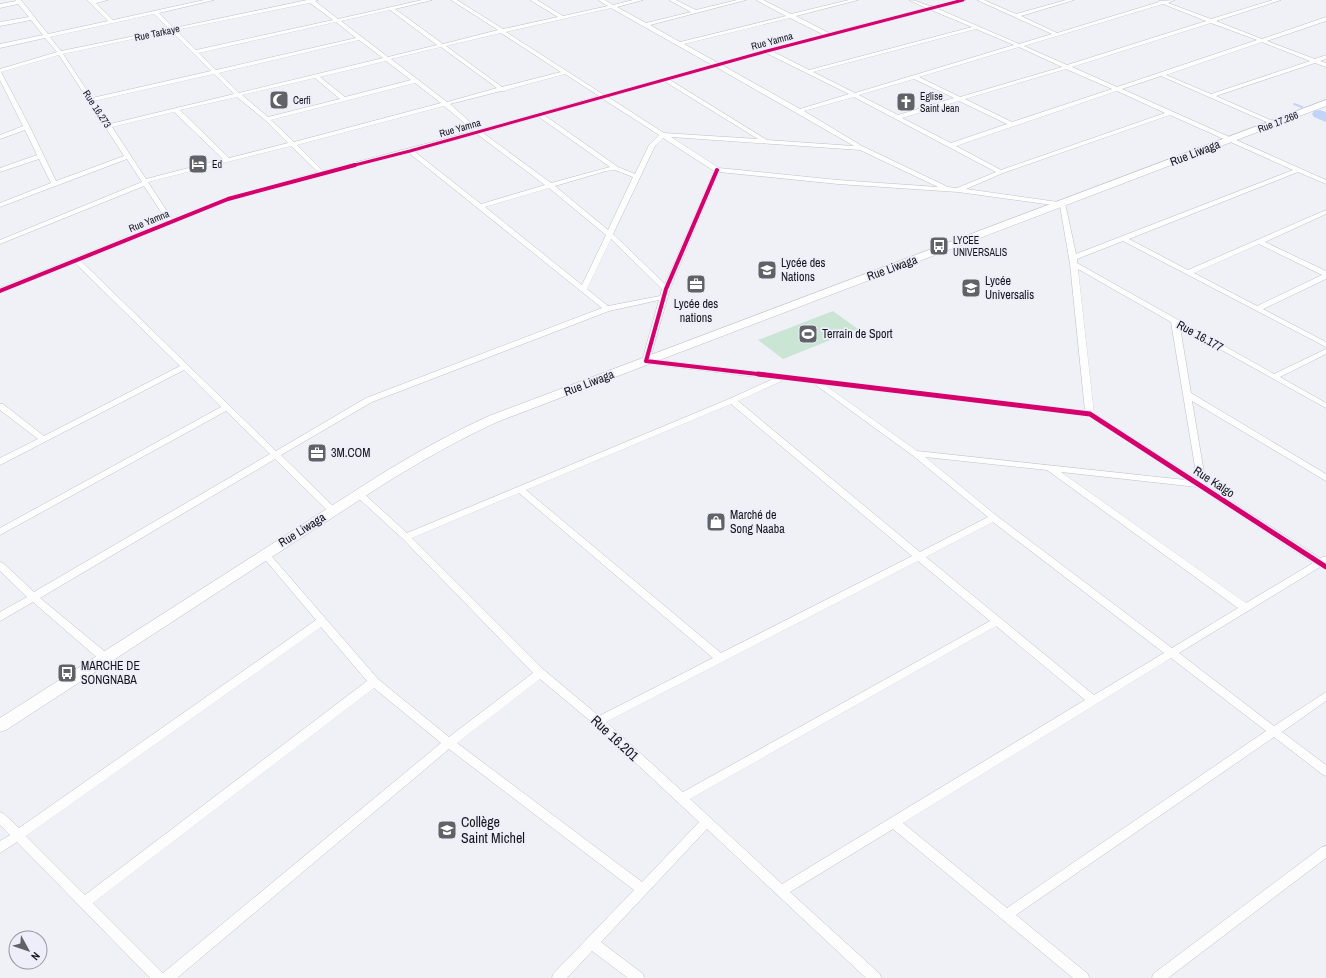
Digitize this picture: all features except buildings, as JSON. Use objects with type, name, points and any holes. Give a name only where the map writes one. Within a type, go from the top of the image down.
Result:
[{"type":"main road","name":"Rue 17.266","points":[[1229,140],[1326,103]]},
{"type":"main road","name":"Rue Liwaga","points":[[0,726],[359,494],[435,447],[463,432],[1229,140]]},
{"type":"street","points":[[92,1],[105,0]]},
{"type":"street","points":[[0,46],[211,0]]},
{"type":"street","points":[[312,0],[358,39],[446,104],[478,132],[549,185],[609,234],[665,293]]},
{"type":"street","name":"Rue Tarkaye","points":[[0,71],[60,53],[312,0]]},
{"type":"street","points":[[195,52],[429,0]]},
{"type":"street","points":[[454,0],[717,170],[958,190],[1063,204],[1073,261],[1090,414],[816,383],[646,361],[665,293],[717,170]]},
{"type":"street","points":[[533,0],[563,18]]},
{"type":"street","points":[[601,0],[799,111],[861,148],[949,190]]},
{"type":"street","points":[[108,126],[317,77],[442,45],[640,0]]},
{"type":"street","points":[[672,0],[696,12]]},
{"type":"street","points":[[644,25],[743,0]]},
{"type":"street","points":[[759,0],[829,35]]},
{"type":"street","points":[[837,0],[844,3]]},
{"type":"street","points":[[678,44],[855,0]]},
{"type":"street","points":[[912,0],[1020,46],[1326,182]]},
{"type":"street","name":"Rue Yamna","points":[[0,291],[228,200],[322,173],[410,151],[605,98],[767,51],[963,0]]},
{"type":"street","points":[[980,0],[1058,34]]},
{"type":"street","points":[[1016,16],[1072,0]]},
{"type":"street","points":[[1155,0],[1326,65]]},
{"type":"street","points":[[799,111],[1172,0]]},
{"type":"street","points":[[898,118],[1278,0]]},
{"type":"street","points":[[0,6],[18,1]]},
{"type":"street","name":"Rue 16.273","points":[[18,1],[60,53],[171,222]]},
{"type":"street","points":[[92,1],[111,21]]},
{"type":"street","points":[[391,9],[503,90]]},
{"type":"street","points":[[155,12],[238,95],[267,118],[322,173]]},
{"type":"street","points":[[0,24],[31,18]]},
{"type":"street","points":[[951,145],[1326,19]]},
{"type":"street","points":[[810,71],[975,28]]},
{"type":"street","points":[[91,100],[358,39]]},
{"type":"street","points":[[767,51],[810,71],[1001,172]]},
{"type":"street","points":[[1212,96],[1326,57]]},
{"type":"street","points":[[0,242],[144,182],[503,90],[566,72]]},
{"type":"street","points":[[0,74],[55,184]]},
{"type":"street","points":[[1162,75],[1273,123]]},
{"type":"street","points":[[317,77],[344,99]]},
{"type":"street","points":[[915,77],[1013,125]]},
{"type":"street","points":[[666,80],[766,142]]},
{"type":"street","points":[[267,118],[415,81]]},
{"type":"street","points":[[176,110],[227,160]]},
{"type":"street","points":[[958,190],[1001,172],[1169,113]]},
{"type":"street","points":[[540,115],[616,168],[638,177]]},
{"type":"street","points":[[0,137],[27,128]]},
{"type":"street","points":[[583,290],[652,145],[662,135],[861,148]]},
{"type":"street","points":[[410,151],[607,309]]},
{"type":"street","points":[[0,170],[41,156]]},
{"type":"street","points":[[0,205],[127,157]]},
{"type":"street","points":[[479,207],[596,171],[616,168]]},
{"type":"street","points":[[1073,261],[1122,238],[1298,170]]},
{"type":"street","points":[[1187,273],[1326,212]]},
{"type":"street","points":[[1122,238],[1326,345]]},
{"type":"street","points":[[1258,241],[1326,275]]},
{"type":"street","points":[[76,260],[333,511]]},
{"type":"street","name":"Rue 16.177","points":[[1073,261],[1174,322],[1326,406]]},
{"type":"street","points":[[1256,309],[1326,275]]},
{"type":"street","points":[[0,617],[369,400],[607,309],[665,293]]},
{"type":"street","points":[[915,453],[1048,467],[1202,486],[1174,322]]},
{"type":"street","points":[[1274,377],[1326,351]]},
{"type":"street","points":[[0,462],[186,366]]},
{"type":"street","points":[[406,537],[732,401],[781,378]]},
{"type":"street","points":[[816,383],[915,453],[994,518],[1326,771]]},
{"type":"street","points":[[1186,394],[1326,478]]},
{"type":"street","points":[[732,401],[1093,701]]},
{"type":"street","points":[[0,406],[43,439]]},
{"type":"street","points":[[0,532],[227,407]]},
{"type":"street","name":"Rue Kalgo","points":[[1090,414],[1324,563]]},
{"type":"street","points":[[1048,467],[1245,608]]},
{"type":"street","points":[[519,489],[720,658]]},
{"type":"street","name":"Rue 16.201","points":[[359,494],[406,537],[540,673],[598,721],[875,978]]},
{"type":"street","points":[[598,721],[994,518]]},
{"type":"street","points":[[265,554],[374,682],[449,743],[642,889]]},
{"type":"street","points":[[781,891],[1245,608],[1324,563]]},
{"type":"street","points":[[0,565],[33,597],[105,658]]},
{"type":"street","points":[[0,848],[322,621]]},
{"type":"street","points":[[681,799],[997,621]]},
{"type":"street","points":[[167,978],[449,743],[540,673]]},
{"type":"street","points":[[85,902],[374,682]]},
{"type":"street","points":[[1006,914],[1326,696]]},
{"type":"street","points":[[0,817],[159,978]]},
{"type":"street","points":[[558,978],[706,822]]},
{"type":"street","points":[[893,822],[1083,978]]},
{"type":"street","points":[[1158,978],[1326,851]]},
{"type":"street","points":[[591,942],[638,978]]},
{"type":"green space","name":"Terrain de Sport","points":[[833,311],[858,329],[783,359],[758,340]]},
{"type":"waterway","points":[[1294,104],[1302,107]]},
{"type":"waterway","points":[[1319,114],[1326,118]]},
{"type":"cycle path","points":[[0,291],[228,199],[410,151],[767,51],[963,0]]},
{"type":"cycle path","points":[[717,170],[666,289],[646,361],[1090,414],[1326,567]]},
{"type":"place","name":"Cerfi","points":[[279,100]]},
{"type":"place","name":"Eglise Saint Jean","points":[[906,102]]},
{"type":"place","name":"Ed","points":[[198,164]]},
{"type":"place","name":"LYCEE UNIVERSALIS","points":[[939,246]]},
{"type":"place","name":"Lycée des Nations","points":[[767,270]]},
{"type":"place","name":"Lycée des nations","points":[[696,284]]},
{"type":"place","name":"Lycée Universalis","points":[[971,288]]},
{"type":"place","name":"Terrain de Sport","points":[[808,334]]},
{"type":"place","name":"3M.COM","points":[[317,453]]},
{"type":"place","name":"Marché de Song Naaba","points":[[716,522]]},
{"type":"place","name":"MARCHE DE SONGNABA","points":[[67,673]]},
{"type":"place","name":"Collège Saint Michel","points":[[447,830]]}]
